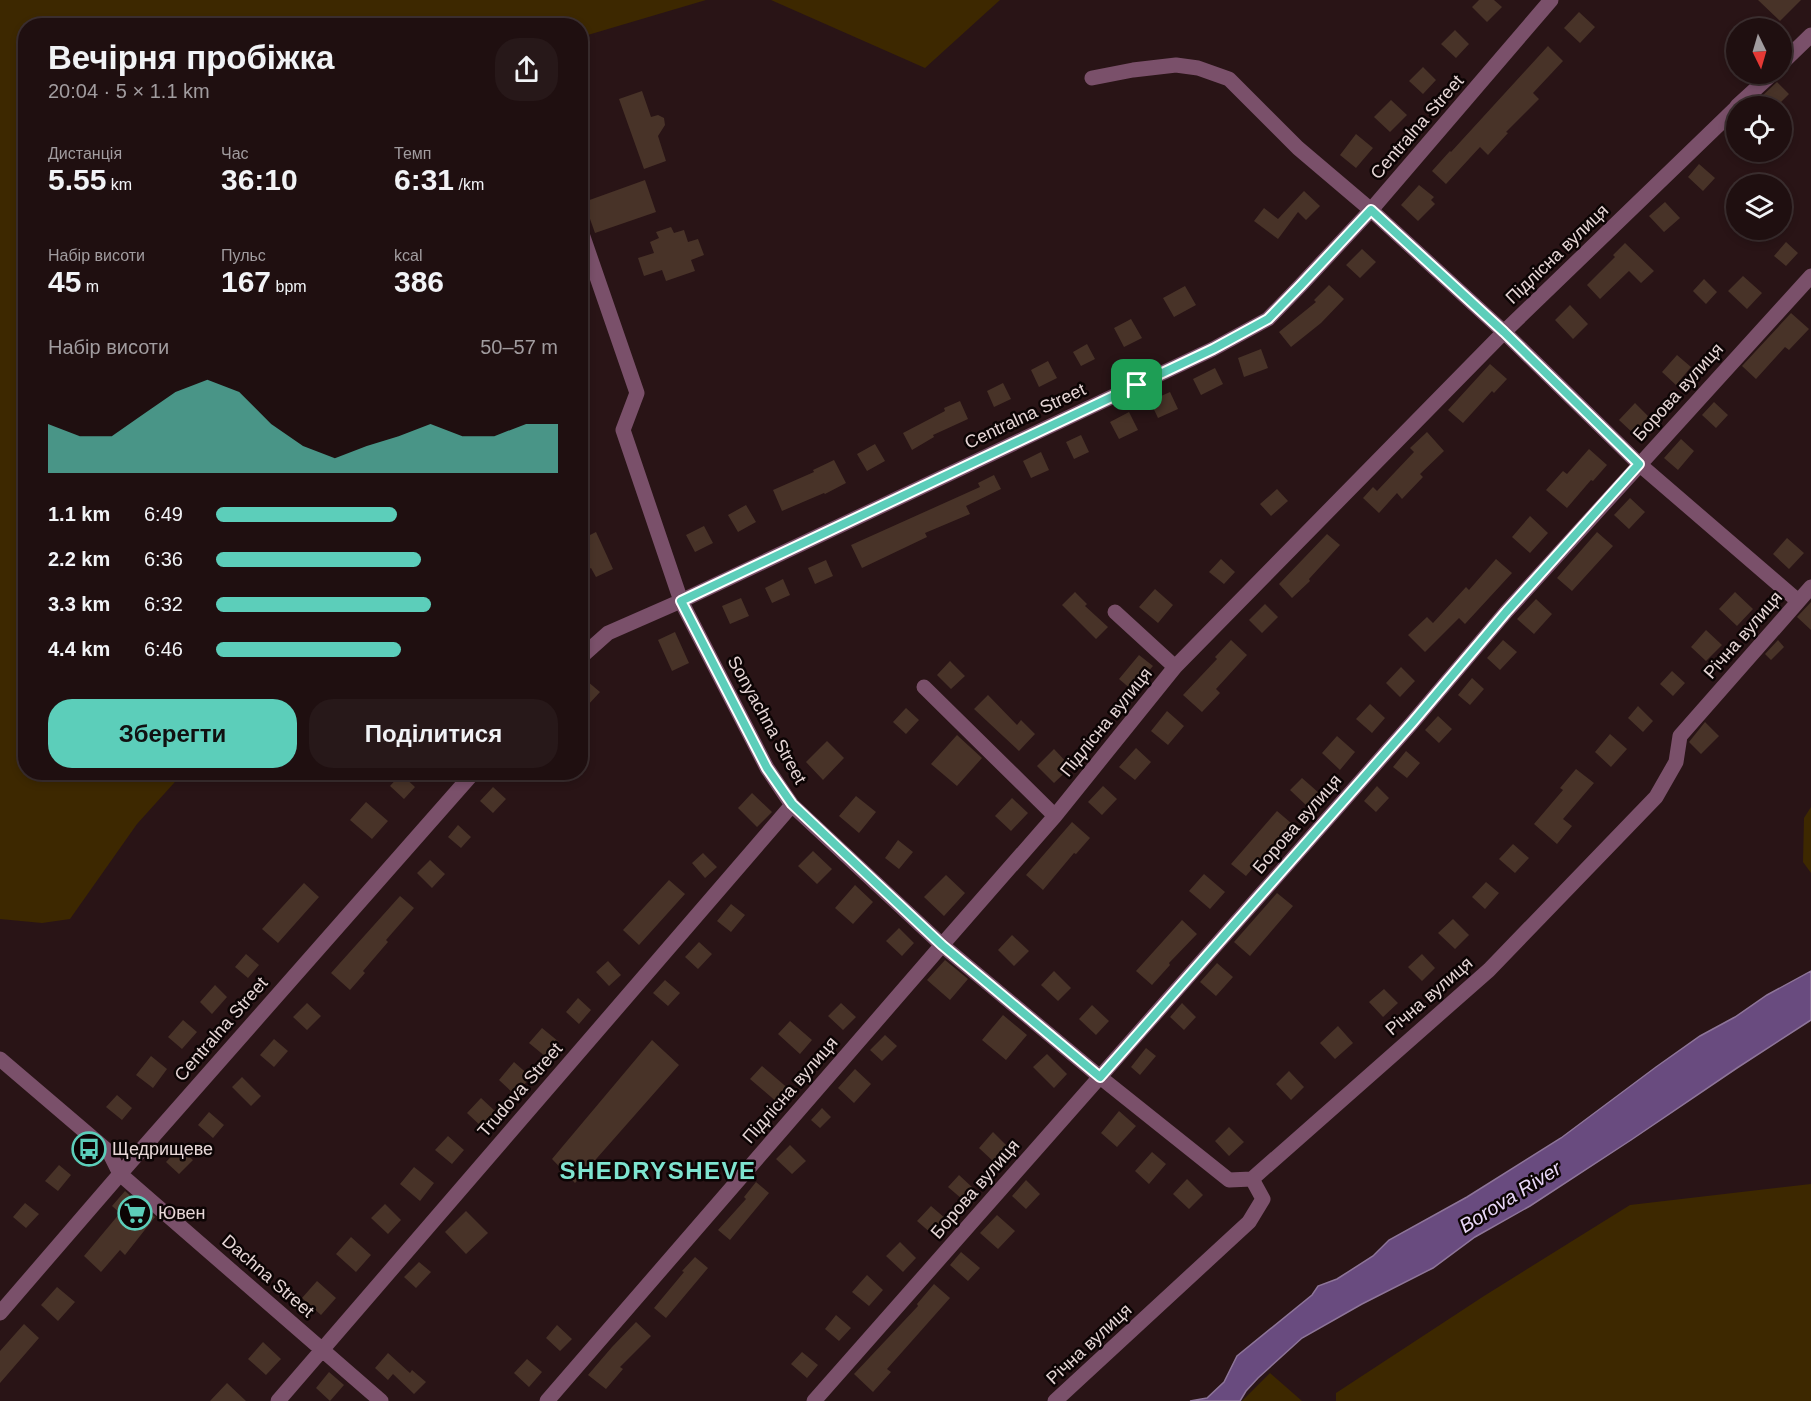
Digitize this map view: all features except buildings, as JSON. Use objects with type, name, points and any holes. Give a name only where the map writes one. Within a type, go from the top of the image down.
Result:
[{"type":"street","name":"Centralna Street","points":[[588,651],[608,633],[681,601],[1213,349],[1268,319],[1371,210],[1551,0]]},
{"type":"street","points":[[1792,53],[1811,35]]},
{"type":"street","points":[[1092,78],[1176,65],[1198,68],[1228,79],[1298,148],[1371,210],[1504,332],[1639,464],[1798,602]]},
{"type":"street","name":"Підлісна вулиця","points":[[1749,96],[1761,84]]},
{"type":"street","name":"Підлісна вулиця","points":[[547,1401],[1055,816],[1175,667],[1504,332],[1726,118]]},
{"type":"street","name":"Sonyachna Street","points":[[588,251],[637,393],[623,430],[681,601],[767,768],[792,804],[942,945],[1100,1077],[1229,1180],[1252,1179]]},
{"type":"street","name":"Борова вулиця","points":[[814,1401],[1412,723],[1506,612],[1811,276]]},
{"type":"street","name":"Річна вулиця","points":[[1055,1401],[1249,1222],[1263,1199],[1252,1179],[1489,970],[1656,797],[1676,762],[1680,736],[1811,586]]},
{"type":"street","points":[[1114,612],[1175,667]]},
{"type":"street","points":[[924,687],[1055,816]]},
{"type":"street","name":"Centralna Street","points":[[0,1314],[120,1173],[467,780]]},
{"type":"street","name":"Trudova Street","points":[[278,1401],[792,804]]},
{"type":"street","name":"Dachna Street","points":[[0,1059],[109,1152],[120,1173],[381,1401]]},
{"type":"shaded area","points":[[0,0],[706,0],[588,35],[588,18],[18,18],[18,780],[177,780],[137,824],[70,919],[42,923],[0,919]]},
{"type":"shaded area","points":[[771,0],[1000,0],[925,68]]},
{"type":"shaded area","points":[[1811,807],[1811,873],[1803,862],[1804,818]]},
{"type":"shaded area","points":[[1811,1184],[1811,1401],[1336,1401],[1336,1393],[1484,1296],[1630,1205]]},
{"type":"shaded area","points":[[1270,1373],[1302,1401],[1242,1401]]},
{"type":"water","name":"Borova River","points":[[1811,971],[1811,1020],[1530,1206],[1475,1237],[1433,1268],[1302,1338],[1258,1378],[1240,1401],[1190,1401],[1207,1398],[1224,1382],[1237,1356],[1312,1295],[1318,1286],[1337,1279],[1373,1256],[1389,1240],[1467,1197],[1561,1138],[1700,1036]]},
{"type":"place","name":"Щедрищеве","points":[[89,1149]]},
{"type":"place","name":"Ювен","points":[[135,1213]]},
{"type":"district","name":"SHEDRYSHEVE","points":[[658,1171]]},
{"type":"route","points":[[1371,210],[1504,332],[1639,464],[1506,612],[1412,723],[1100,1077],[942,945],[792,804],[767,768],[681,601],[1137,385],[1213,349],[1268,319],[1371,210]]}]
